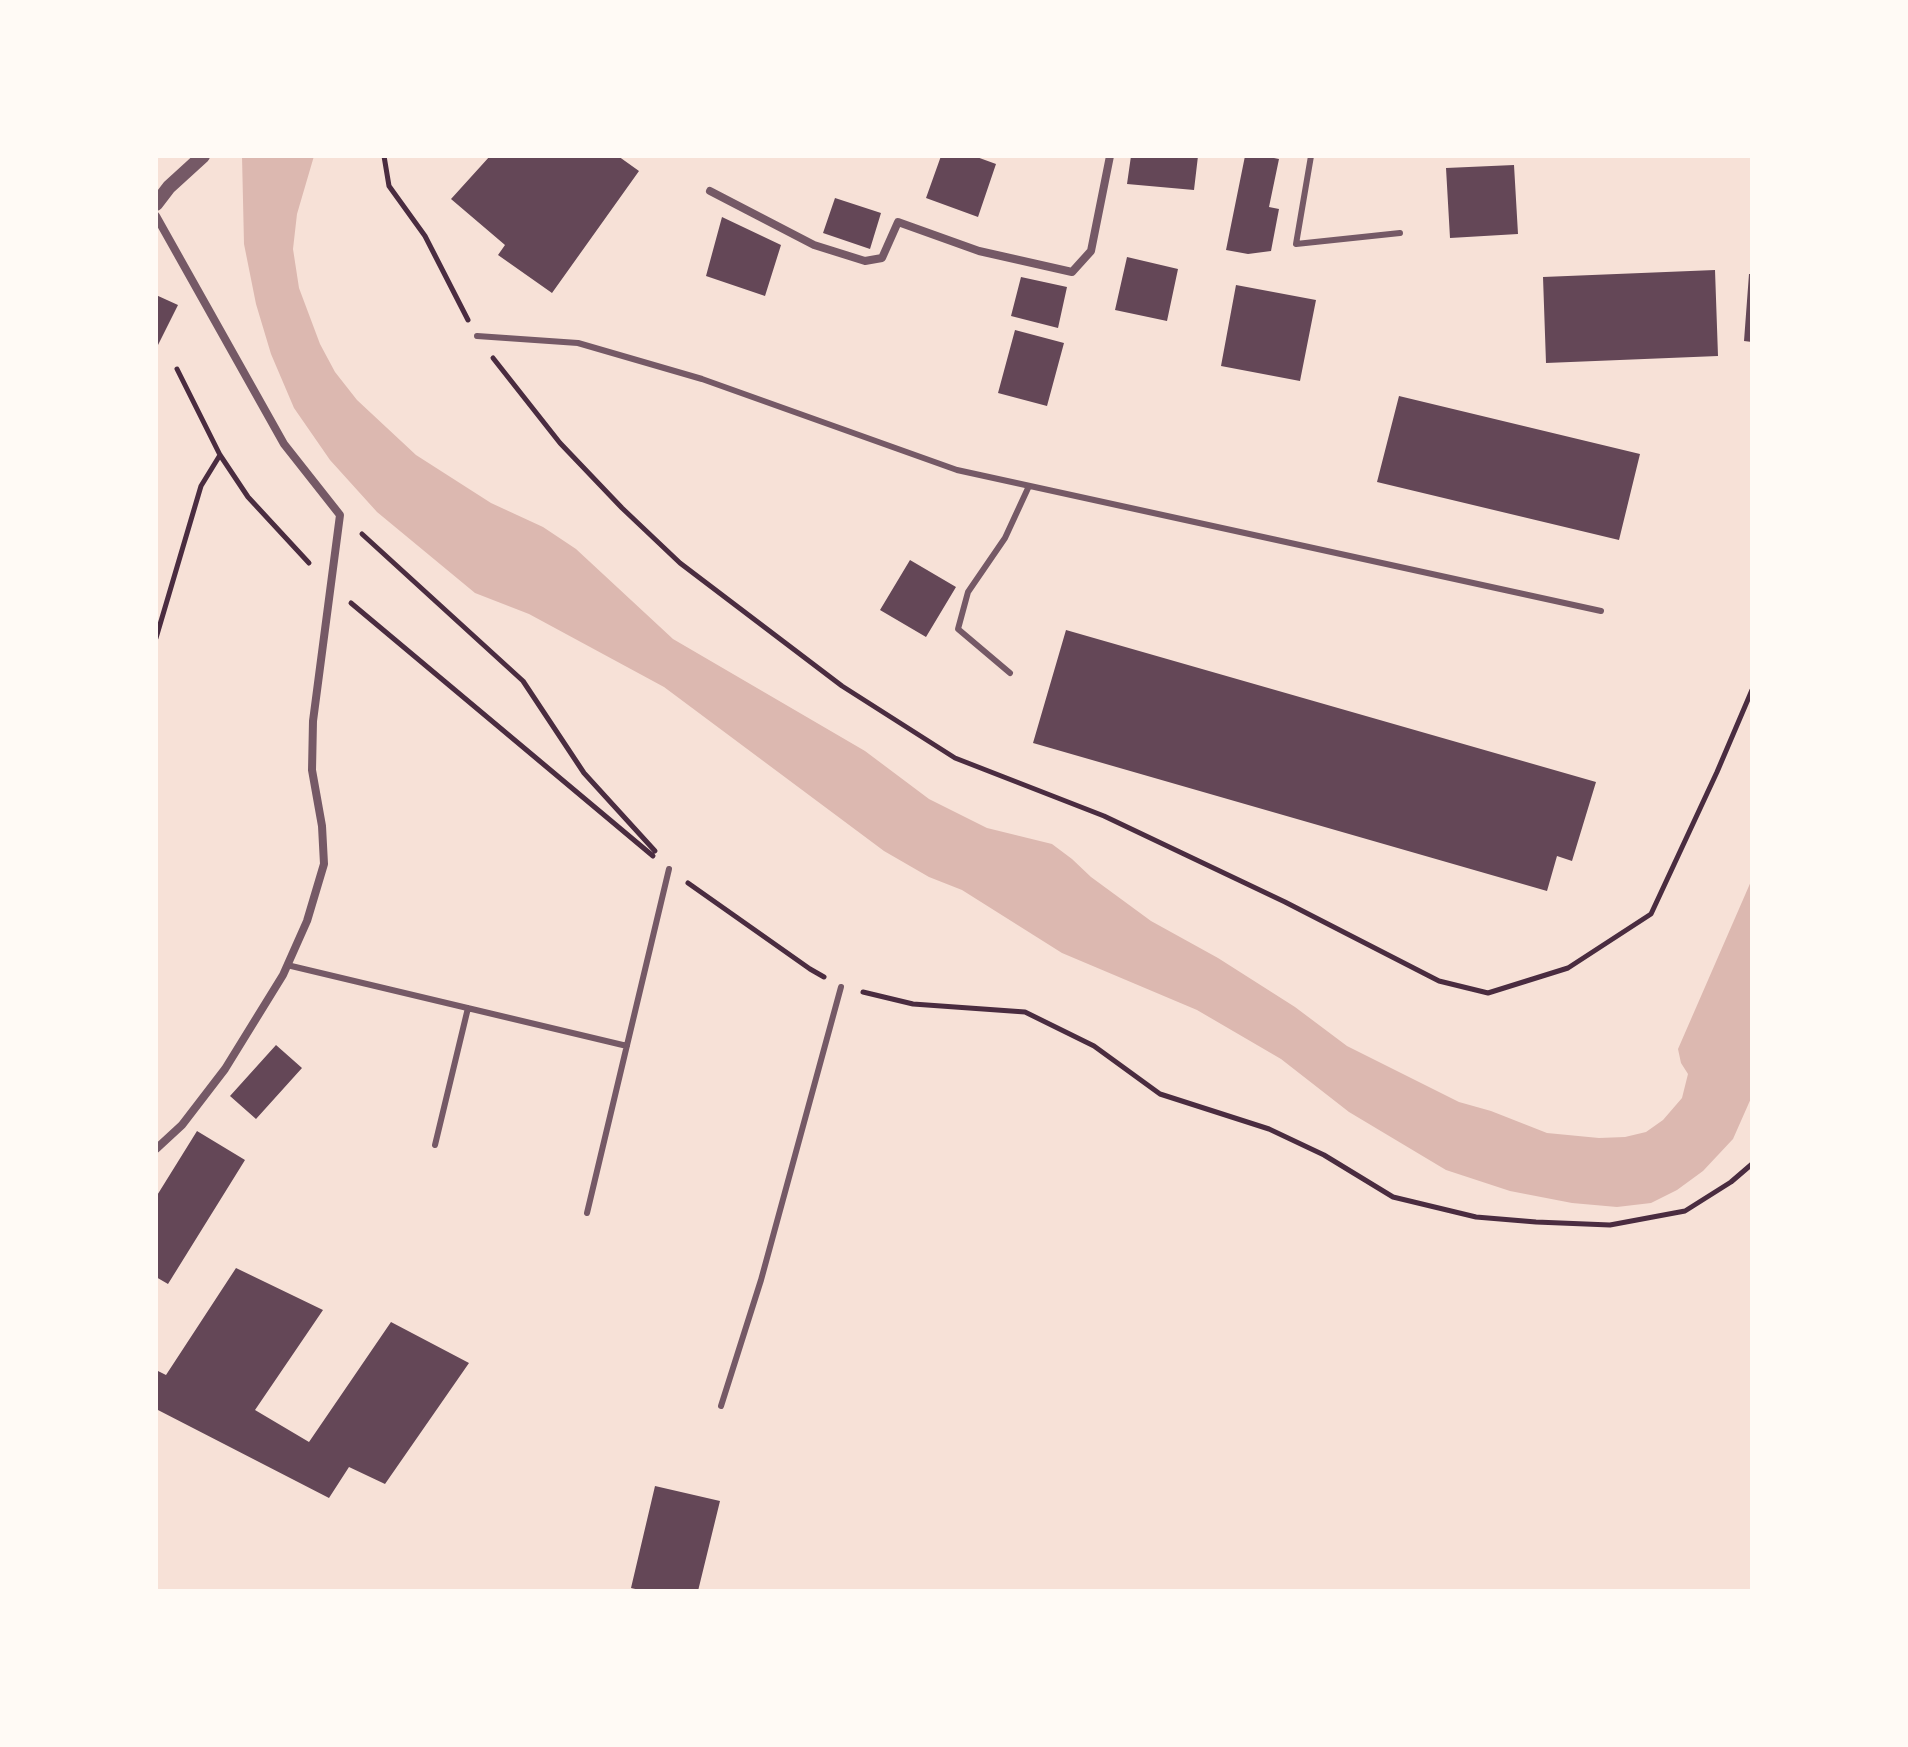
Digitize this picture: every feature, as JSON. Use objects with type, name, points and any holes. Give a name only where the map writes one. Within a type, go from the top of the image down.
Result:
[{"type":"street","points":[[710,191],[814,245],[865,261],[882,258],[898,222],[979,251],[1072,272],[1091,251],[1110,156]]},
{"type":"street","points":[[156,204],[199,159]]},
{"type":"street","points":[[156,216],[284,444],[340,515],[313,721],[312,770],[322,826],[324,864],[307,921],[287,965],[225,1069],[182,1125],[156,1149]]},
{"type":"lane","points":[[1311,156],[1296,244],[1400,233]]},
{"type":"lane","points":[[477,336],[578,343],[702,379],[957,470],[1601,611]]},
{"type":"lane","points":[[1010,673],[958,629],[968,592],[1005,538],[1029,486]]},
{"type":"lane","points":[[587,1213],[669,869]]},
{"type":"lane","points":[[287,965],[627,1046]]},
{"type":"lane","points":[[721,1406],[761,1280],[841,987]]},
{"type":"lane","points":[[435,1145],[468,1008]]},
{"type":"path","points":[[384,156],[389,186],[425,236],[477,336],[560,443],[680,563],[842,686],[955,758],[1104,816],[1285,902],[1439,981],[1488,993],[1568,968],[1651,914],[1752,690]]},
{"type":"path","points":[[177,369],[220,455],[248,497],[331,586],[669,869],[810,969],[841,987],[913,1004],[1025,1012],[1094,1046],[1160,1094],[1269,1129],[1324,1155],[1393,1197],[1476,1217],[1610,1225],[1685,1211],[1731,1182],[1752,1164]]},
{"type":"path","points":[[156,638],[201,486],[220,455]]},
{"type":"path","points":[[340,515],[523,681],[584,773],[669,869]]},
{"type":"shaded area","points":[[242,156],[314,156],[297,214],[293,249],[299,288],[320,344],[335,372],[357,400],[416,455],[491,503],[543,527],[576,549],[673,639],[865,751],[929,799],[987,828],[1052,844],[1151,921],[1218,958],[1295,1007],[1347,1046],[1459,1102],[1547,1133],[1599,1138],[1646,1132],[1663,1120],[1682,1098],[1688,1074],[1681,1063],[1678,1049],[1752,879],[1752,1096],[1733,1139],[1703,1171],[1677,1190],[1651,1203],[1617,1207],[1572,1203],[1510,1191],[1446,1170],[1349,1112],[1281,1059],[1197,1010],[1062,953],[962,890],[929,877],[884,851],[664,687],[529,614],[475,593],[377,512],[330,460],[294,408],[271,354],[256,304],[244,244]]},
{"type":"building","points":[[490,156],[618,156],[639,171],[552,293],[498,255],[505,245],[451,199]]},
{"type":"building","points":[[941,156],[974,156],[996,164],[978,217],[926,198]]},
{"type":"building","points":[[1131,156],[1198,156],[1194,190],[1127,184]]},
{"type":"building","points":[[1245,156],[1279,159],[1269,207],[1279,209],[1271,251],[1248,254],[1226,250]]},
{"type":"building","points":[[1514,165],[1518,234],[1450,238],[1446,168]]},
{"type":"building","points":[[835,198],[881,213],[870,249],[823,233]]},
{"type":"building","points":[[722,217],[781,245],[765,296],[706,276]]},
{"type":"building","points":[[1127,257],[1178,269],[1167,321],[1115,310]]},
{"type":"building","points":[[1715,270],[1718,356],[1546,363],[1543,277]]},
{"type":"building","points":[[1749,274],[1752,274],[1752,342],[1744,341]]},
{"type":"building","points":[[1021,277],[1067,287],[1058,328],[1011,316]]},
{"type":"building","points":[[1236,285],[1316,300],[1300,381],[1221,366]]},
{"type":"building","points":[[156,295],[178,305],[156,349]]},
{"type":"building","points":[[1015,330],[1064,343],[1047,406],[998,393]]},
{"type":"building","points":[[1399,396],[1640,454],[1619,540],[1377,482]]},
{"type":"building","points":[[910,560],[956,587],[926,637],[880,610]]},
{"type":"building","points":[[1066,630],[1596,782],[1572,861],[1557,856],[1547,891],[1033,743]]},
{"type":"building","points":[[276,1045],[302,1068],[256,1119],[230,1096]]},
{"type":"building","points":[[197,1131],[245,1160],[168,1284],[156,1277],[156,1197]]},
{"type":"building","points":[[236,1268],[323,1310],[255,1410],[309,1442],[391,1322],[469,1363],[385,1484],[349,1467],[329,1498],[156,1409],[156,1370],[166,1375]]},
{"type":"building","points":[[655,1486],[720,1501],[698,1591],[644,1591],[631,1588]]}]
